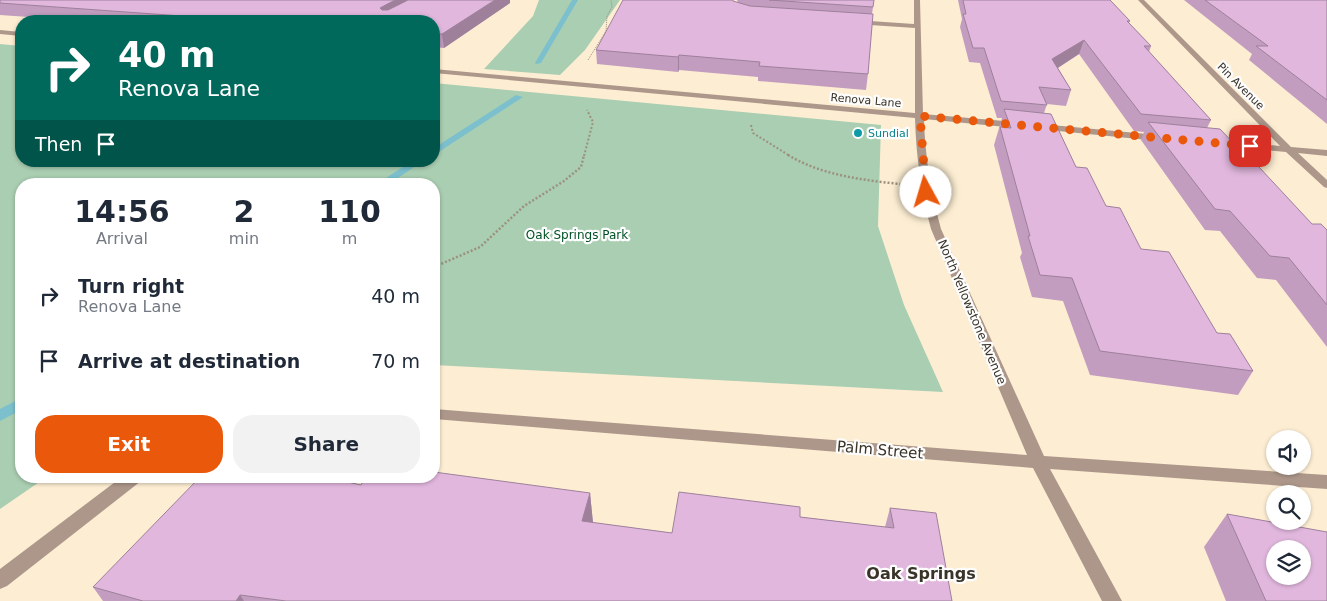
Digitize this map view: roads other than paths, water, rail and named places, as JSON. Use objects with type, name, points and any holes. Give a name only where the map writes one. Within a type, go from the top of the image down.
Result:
[{"type":"street","name":"North Yellowstone Avenue","points":[[917,0],[920,116],[925,186],[940,237],[1038,462],[1112,601]]},
{"type":"street","name":"Pin Avenue","points":[[1141,0],[1289,150],[1327,185]]},
{"type":"street","points":[[844,22],[918,26]]},
{"type":"street","points":[[0,32],[15,33]]},
{"type":"street","name":"Renova Lane","points":[[440,72],[1026,126]]},
{"type":"street","points":[[1036,127],[1163,138]]},
{"type":"street","points":[[1211,143],[1327,153]]},
{"type":"street","name":"Palm Street","points":[[440,414],[1038,462],[1327,482]]},
{"type":"street","points":[[0,580],[126,483]]},
{"type":"waterway","points":[[538,63],[575,0]]},
{"type":"waterway","points":[[440,148],[519,97]]},
{"type":"waterway","points":[[392,178],[409,167]]},
{"type":"waterway","points":[[0,416],[15,407]]},
{"type":"place","name":"Sundial","points":[[858,133]]},
{"type":"district","name":"Oak Springs","points":[[921,573]]},
{"type":"park label","name":"Oak Springs Park","points":[[577,235]]}]
